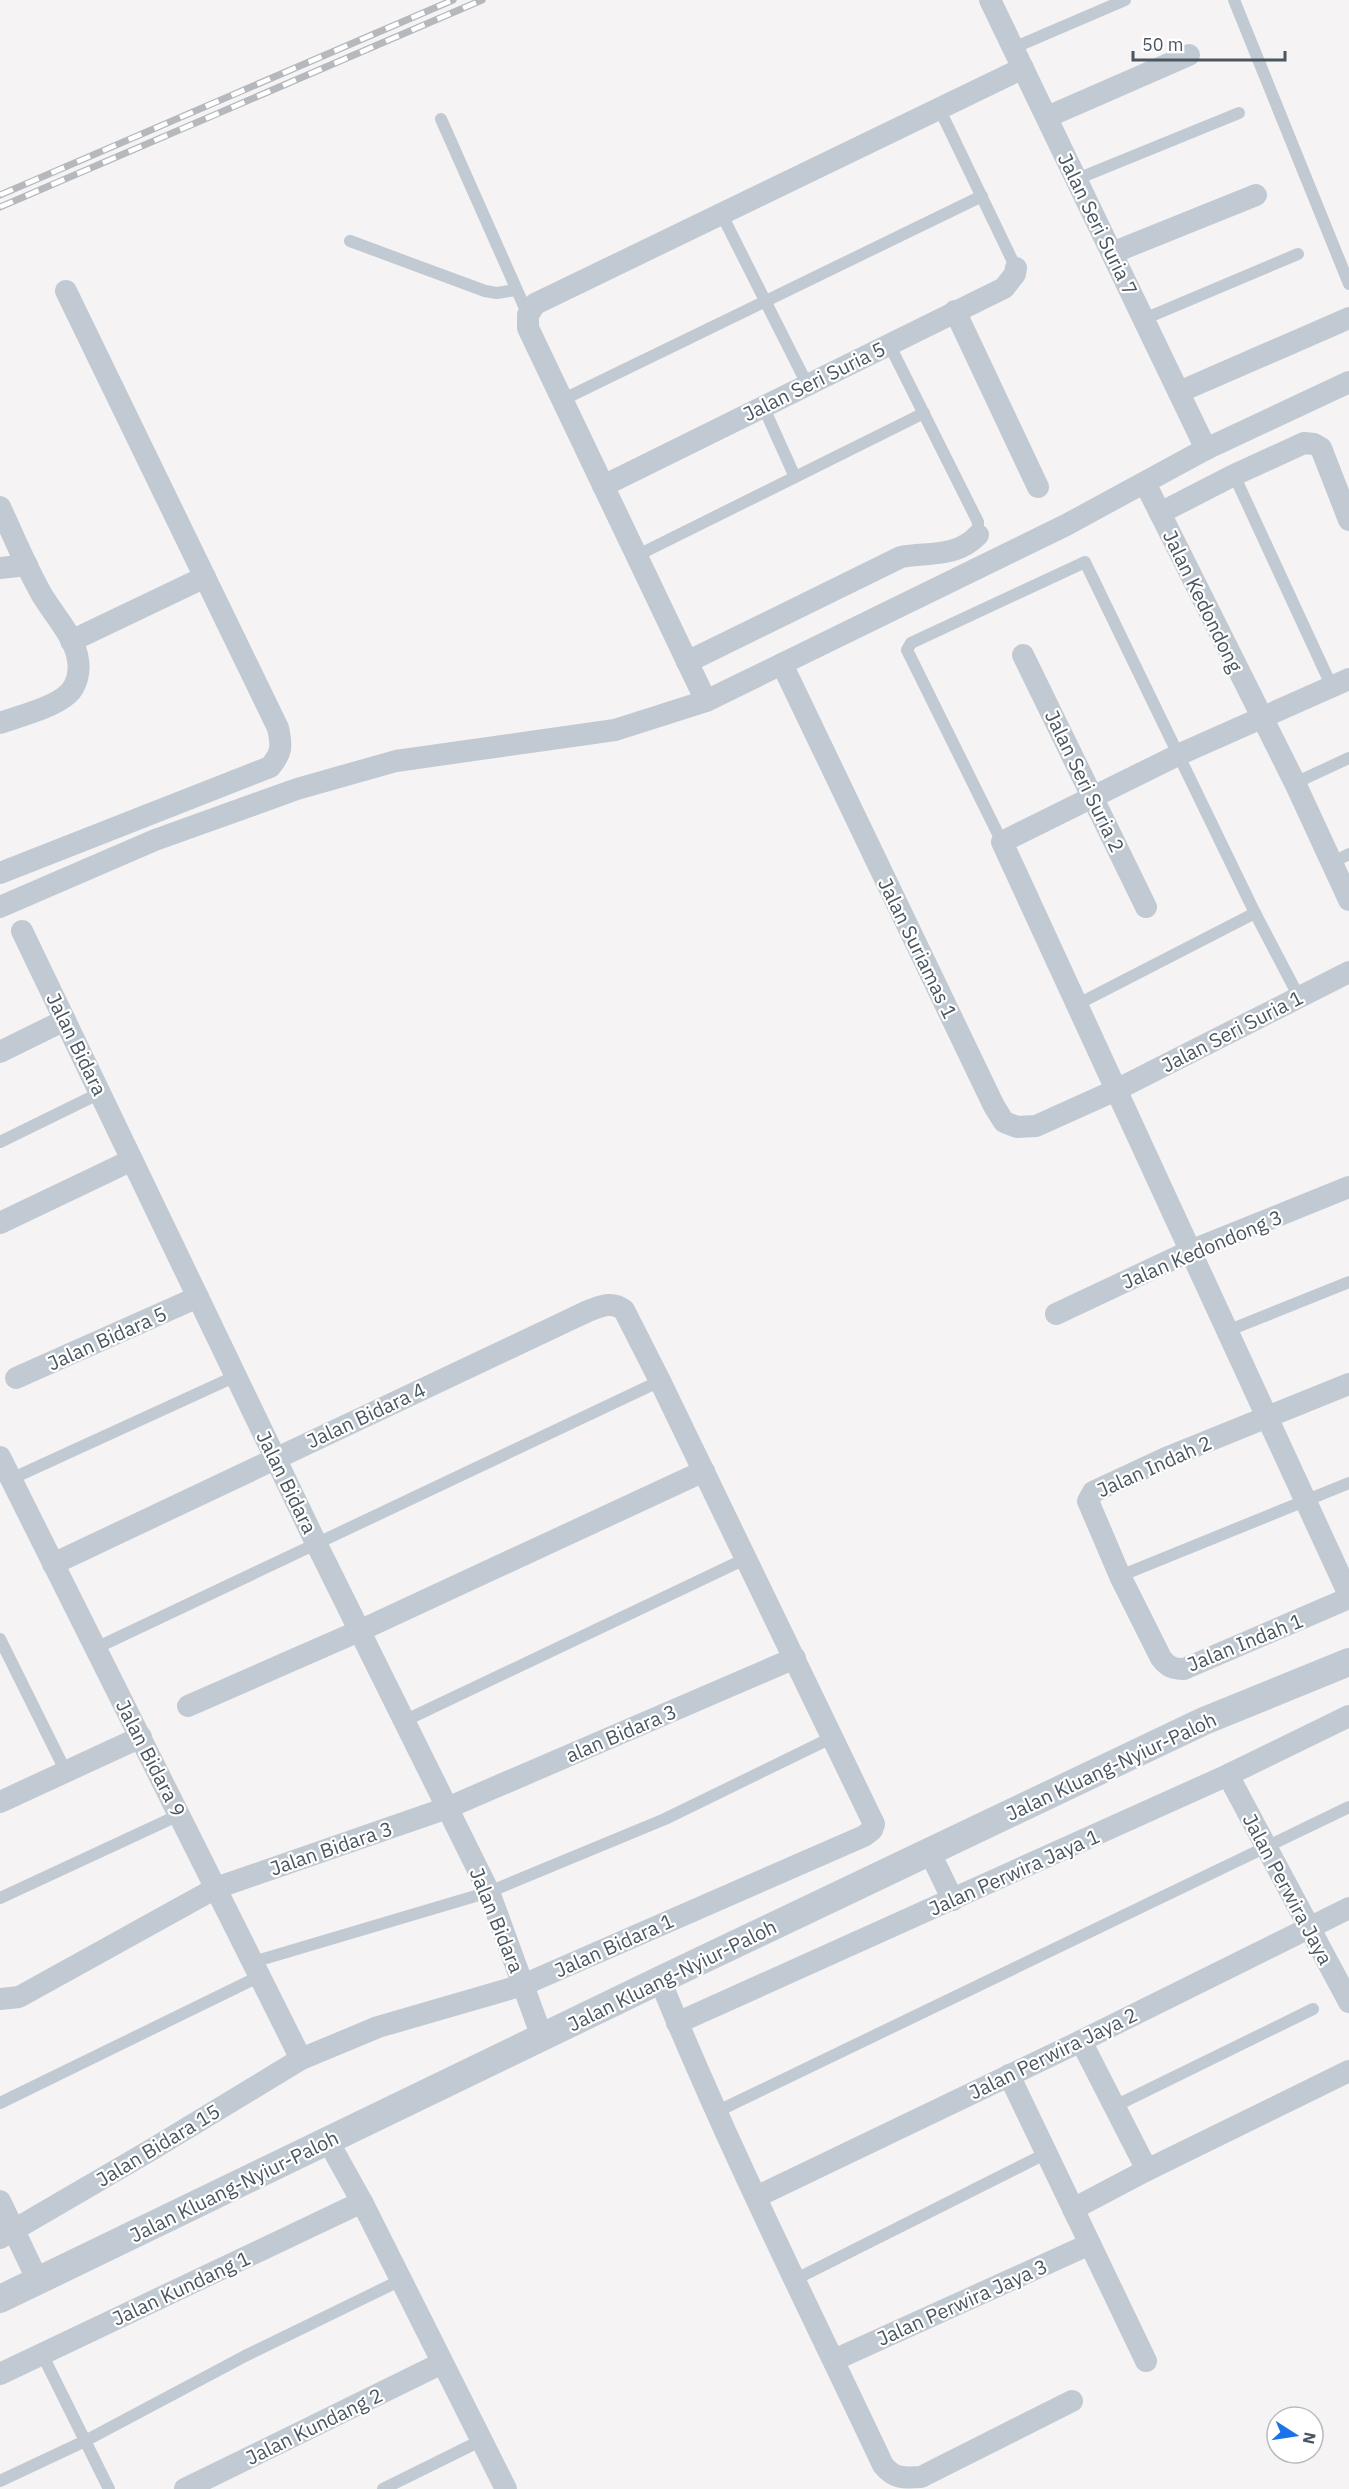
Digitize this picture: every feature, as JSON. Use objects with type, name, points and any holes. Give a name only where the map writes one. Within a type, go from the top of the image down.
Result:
[{"type":"street","name":"Jalan Seri Suria 7","points":[[990,0],[1206,449]]},
{"type":"street","points":[[1047,117],[1189,55]]},
{"type":"street","points":[[706,701],[528,328],[528,315],[535,304],[939,108],[1018,58]]},
{"type":"street","points":[[1112,253],[1256,195]]},
{"type":"street","name":"Jalan Seri Suria 5","points":[[603,486],[1004,288],[1015,274],[1016,268]]},
{"type":"street","points":[[0,873],[270,767],[280,756],[282,745],[278,728],[66,291]]},
{"type":"street","points":[[956,311],[1038,487]]},
{"type":"street","points":[[1179,392],[1349,318]]},
{"type":"street","points":[[0,907],[155,840],[297,789],[396,761],[615,730],[706,701],[1056,530],[1206,449],[1349,382]]},
{"type":"street","points":[[1160,513],[1234,475],[1304,443],[1314,444],[1321,448],[1349,520]]},
{"type":"street","name":"Jalan Kedondong","points":[[1145,483],[1294,783],[1340,858],[1349,900]]},
{"type":"street","points":[[0,507],[27,566],[71,641],[78,658],[75,684],[67,695],[37,711],[0,723]]},
{"type":"street","points":[[687,662],[901,557],[944,554],[972,542],[978,535]]},
{"type":"street","points":[[0,568],[27,566]]},
{"type":"street","points":[[71,641],[205,577]]},
{"type":"street","name":"Jalan Seri Suria 2","points":[[1023,655],[1146,908]]},
{"type":"street","name":"Jalan Suriamas 1","points":[[782,664],[994,1106],[1004,1122],[1017,1127],[1036,1126],[1116,1090]]},
{"type":"street","points":[[1341,683],[1180,754],[1002,842],[1349,1597]]},
{"type":"street","name":"Jalan Bidara","points":[[22,931],[316,1543],[489,1892],[542,2037]]},
{"type":"street","name":"Jalan Seri Suria 1","points":[[1116,1090],[1349,972]]},
{"type":"street","points":[[0,1052],[65,1020]]},
{"type":"street","points":[[0,1223],[132,1160]]},
{"type":"street","name":"Jalan Kedondong 3","points":[[1056,1314],[1190,1251],[1349,1187]]},
{"type":"street","name":"Jalan Bidara 5","points":[[16,1378],[198,1297]]},
{"type":"street","name":"Jalan Bidara 4","points":[[53,1564],[275,1457],[606,1304],[617,1305],[624,1310],[660,1381]]},
{"type":"street","points":[[660,1381],[833,1737]]},
{"type":"street","points":[[1267,1417],[1349,1384]]},
{"type":"street","name":"Jalan Indah 2","points":[[1120,1576],[1091,1510],[1088,1501],[1090,1495],[1166,1458],[1267,1417]]},
{"type":"street","name":"Jalan Bidara 9","points":[[0,1457],[301,2059]]},
{"type":"street","points":[[188,1706],[359,1631],[704,1471]]},
{"type":"street","name":"Jalan Indah 1","points":[[1120,1576],[1161,1658],[1167,1666],[1174,1669],[1184,1669],[1349,1597]]},
{"type":"street","name":"alan Bidara 3","points":[[447,1808],[795,1658]]},
{"type":"street","name":"Jalan Kluang-Nyiur-Paloh","points":[[0,2300],[660,1980],[1204,1721],[1349,1662]]},
{"type":"street","name":"Jalan Perwira Jaya 1","points":[[677,2023],[1228,1775],[1349,1716]]},
{"type":"street","points":[[0,1802],[65,1770],[141,1737]]},
{"type":"street","name":"Jalan Bidara 1","points":[[301,2059],[378,2027],[523,1985],[864,1836],[872,1830],[872,1817],[833,1737]]},
{"type":"street","name":"Jalan Perwira Jaya","points":[[1228,1775],[1349,2002]]},
{"type":"street","name":"Jalan Bidara 3","points":[[0,1999],[19,1996],[216,1888],[447,1808]]},
{"type":"street","points":[[930,1853],[954,1900]]},
{"type":"street","name":"Jalan Perwira Jaya 2","points":[[756,2197],[1081,2041],[1349,1908]]},
{"type":"street","points":[[660,1980],[716,2112],[794,2280],[883,2465],[891,2475],[903,2478],[921,2477],[1072,2401]]},
{"type":"street","points":[[1081,2041],[1147,2170]]},
{"type":"street","name":"Jalan Bidara 15","points":[[7,2234],[301,2059]]},
{"type":"street","points":[[1073,2209],[1349,2071]]},
{"type":"street","points":[[1009,2075],[1146,2361]]},
{"type":"street","points":[[328,2140],[362,2202],[506,2489]]},
{"type":"street","points":[[0,2201],[7,2234],[38,2281]]},
{"type":"street","name":"Jalan Kundang 1","points":[[0,2374],[362,2202]]},
{"type":"street","name":"Jalan Perwira Jaya 3","points":[[834,2360],[1090,2244]]},
{"type":"street","name":"Jalan Kundang 2","points":[[185,2489],[442,2363]]},
{"type":"lane","points":[[1018,58],[1125,0]]},
{"type":"lane","points":[[1233,0],[1349,284]]},
{"type":"lane","points":[[939,108],[1016,268]]},
{"type":"lane","points":[[1077,179],[1239,113]]},
{"type":"lane","points":[[441,119],[528,315]]},
{"type":"lane","points":[[562,400],[982,196]]},
{"type":"lane","points":[[722,215],[807,384]]},
{"type":"lane","points":[[350,241],[485,291],[497,293],[516,290]]},
{"type":"lane","points":[[1144,319],[1298,254]]},
{"type":"lane","points":[[889,345],[978,522],[978,535]]},
{"type":"lane","points":[[763,405],[795,477]]},
{"type":"lane","points":[[636,556],[924,413]]},
{"type":"lane","points":[[1234,475],[1341,683]]},
{"type":"lane","points":[[1002,842],[907,650],[910,643],[1085,562],[1299,997]]},
{"type":"lane","points":[[1294,783],[1349,758]]},
{"type":"lane","points":[[1078,1004],[1256,913]]},
{"type":"lane","points":[[0,1142],[100,1093]]},
{"type":"lane","points":[[1227,1331],[1349,1282]]},
{"type":"lane","points":[[11,1479],[236,1376]]},
{"type":"lane","points":[[96,1648],[660,1381]]},
{"type":"lane","points":[[1120,1576],[1349,1483]]},
{"type":"lane","points":[[404,1721],[747,1558]]},
{"type":"lane","points":[[0,1640],[65,1770]]},
{"type":"lane","points":[[0,2103],[256,1969],[489,1892],[665,1819],[833,1737]]},
{"type":"lane","points":[[716,2112],[1349,1807]]},
{"type":"lane","points":[[0,1898],[179,1815]]},
{"type":"lane","points":[[1113,2107],[1313,2009]]},
{"type":"lane","points":[[794,2280],[1047,2153]]},
{"type":"lane","points":[[0,2481],[85,2441],[245,2356],[401,2280]]},
{"type":"lane","points":[[42,2354],[109,2489]]},
{"type":"lane","points":[[383,2489],[480,2441]]},
{"type":"railway","points":[[0,195],[453,0]]},
{"type":"railway","points":[[0,207],[482,0]]}]
